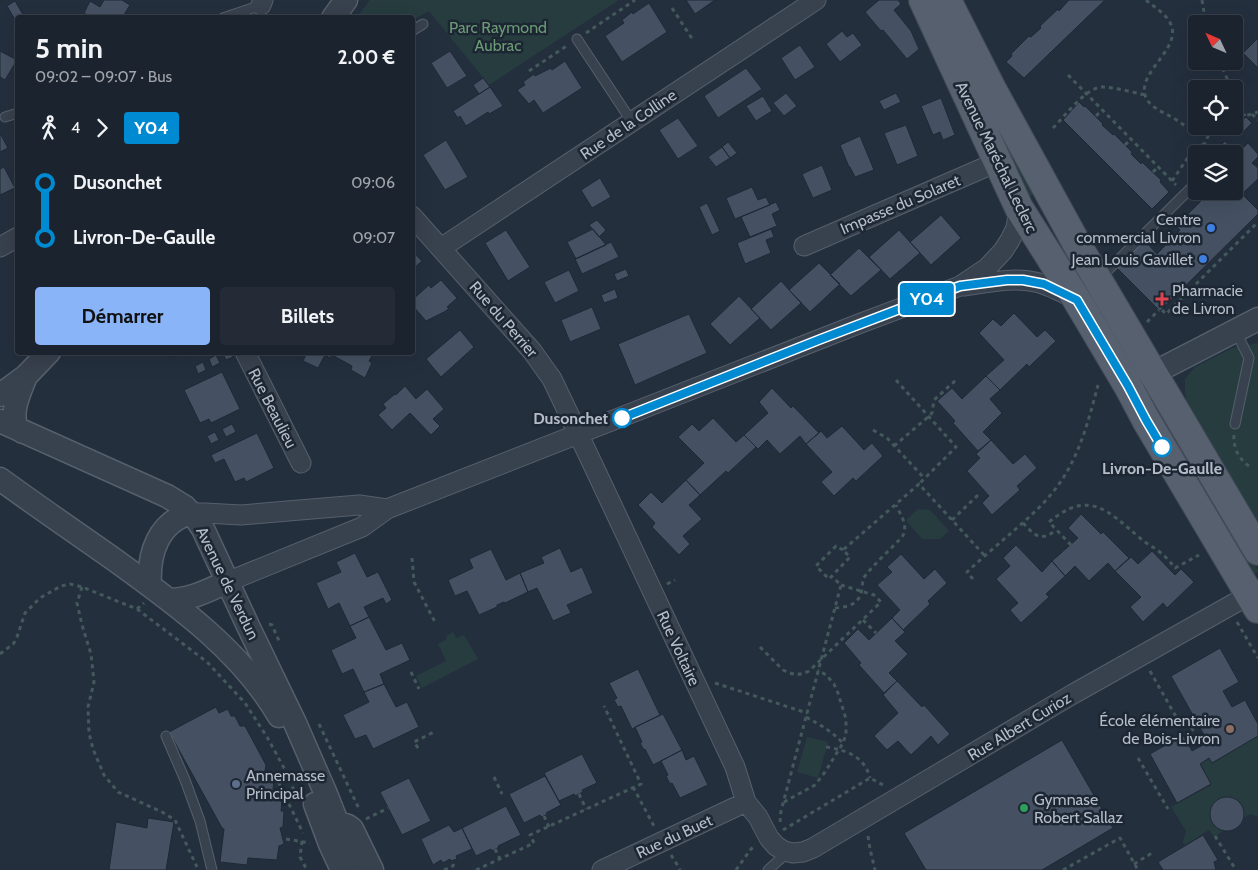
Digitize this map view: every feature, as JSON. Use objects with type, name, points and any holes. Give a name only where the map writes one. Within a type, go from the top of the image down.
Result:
[{"type":"main road","name":"Avenue Maréchal Leclerc","points":[[923,0],[1019,208],[1128,386],[1248,599]]},
{"type":"main road","name":"Avenue Maréchal Leclerc","points":[[947,0],[1078,246],[1258,551]]},
{"type":"main road","points":[[995,159],[996,151],[1004,144],[1020,140]]},
{"type":"main road","points":[[1019,208],[1048,192]]},
{"type":"main road","points":[[1033,232],[1047,230],[1057,232],[1071,239],[1078,246]]},
{"type":"street","points":[[335,15],[346,0]]},
{"type":"street","name":"Rue de la Colline","points":[[441,248],[816,0]]},
{"type":"street","name":"Impasse du Solaret","points":[[804,246],[995,159]]},
{"type":"street","points":[[1003,252],[1016,228],[1019,208]]},
{"type":"street","name":"Rue du Perrier","points":[[415,219],[539,360],[559,393],[578,435]]},
{"type":"street","points":[[387,509],[359,506],[241,515],[191,513],[173,521],[160,536],[155,545],[149,576],[159,592],[178,600],[190,598],[362,527],[387,509],[960,286],[987,268],[1003,252],[1033,232]]},
{"type":"street","points":[[0,247],[15,240]]},
{"type":"street","points":[[960,286],[1007,280],[1029,281],[1044,284],[1077,300]]},
{"type":"street","points":[[1128,386],[1258,318]]},
{"type":"street","points":[[0,395],[26,376],[46,355]]},
{"type":"street","name":"Rue Beaulieu","points":[[247,355],[302,463]]},
{"type":"street","points":[[23,432],[16,428],[14,414],[16,401],[26,376]]},
{"type":"street","name":"Avenue de Verdun","points":[[0,421],[167,496],[191,513],[203,529],[295,722],[337,822]]},
{"type":"street","name":"Rue Voltaire","points":[[578,435],[735,767],[746,802],[758,817],[769,838],[776,846],[788,852]]},
{"type":"street","name":"Avenue de Verdun","points":[[0,479],[159,592],[221,644],[253,679],[284,724],[296,751],[325,832],[342,870]]},
{"type":"street","name":"Rue Albert Curioz","points":[[788,852],[808,851],[1141,655],[1248,599]]},
{"type":"street","name":"Rue du Buet","points":[[602,870],[746,802]]},
{"type":"street","points":[[337,822],[352,828],[372,870]]},
{"type":"lane","points":[[230,15],[262,2]]},
{"type":"lane","points":[[415,29],[423,24]]},
{"type":"lane","points":[[576,39],[632,122]]},
{"type":"lane","points":[[5,117],[15,114]]},
{"type":"lane","points":[[1096,277],[1107,271],[1188,191]]},
{"type":"lane","points":[[1235,330],[1249,358],[1235,424]]},
{"type":"lane","points":[[166,736],[200,821],[212,870]]},
{"type":"lane","name":"Avenue de Verdun","points":[[337,822],[345,847],[357,870]]},
{"type":"lane","points":[[768,870],[788,852]]},
{"type":"path","points":[[1146,0],[1166,18],[1171,26],[1172,34],[1170,43],[1147,80],[1145,95],[1154,108],[1174,118],[1188,129]]},
{"type":"path","points":[[1202,0],[1204,15]]},
{"type":"path","points":[[672,8],[693,40]]},
{"type":"path","points":[[1068,75],[1185,194]]},
{"type":"path","points":[[1053,128],[1094,88],[1103,87],[1145,95]]},
{"type":"path","points":[[1096,116],[1102,110]]},
{"type":"path","points":[[1243,112],[1245,116],[1258,112]]},
{"type":"path","points":[[1252,114],[1258,120]]},
{"type":"path","points":[[1172,180],[1193,150],[1205,143],[1209,135]]},
{"type":"path","points":[[1125,145],[1131,139]]},
{"type":"path","points":[[1153,172],[1158,167]]},
{"type":"path","points":[[1147,322],[1160,310],[1166,314],[1258,223]]},
{"type":"path","points":[[843,550],[925,479],[956,447],[896,380]]},
{"type":"path","points":[[894,446],[932,413],[934,400],[956,380]]},
{"type":"path","points":[[973,579],[967,572],[1035,513],[1052,494],[1065,475],[1083,436],[1098,384]]},
{"type":"path","points":[[1235,424],[1233,438],[1238,455],[1245,464],[1252,468]]},
{"type":"path","points":[[873,430],[887,438],[925,479]]},
{"type":"path","points":[[919,484],[985,556]]},
{"type":"path","points":[[952,520],[979,494]]},
{"type":"path","points":[[835,608],[846,607],[859,597],[862,592],[863,578],[905,532],[906,527],[896,505]]},
{"type":"path","points":[[1070,545],[1049,522],[1059,514],[1077,507],[1093,505],[1114,516],[1143,541],[1162,554],[1175,568],[1198,555]]},
{"type":"path","points":[[1023,523],[1031,532],[1043,537],[1048,537],[1056,530]]},
{"type":"path","points":[[836,546],[843,550],[850,557],[829,579],[816,566],[836,546]]},
{"type":"path","points":[[412,558],[414,582],[436,624]]},
{"type":"path","points":[[760,647],[783,670],[792,675],[809,671],[881,602],[874,595],[841,586],[831,576]]},
{"type":"path","points":[[0,654],[16,640],[25,612],[31,605],[61,586],[70,584],[82,587],[137,609],[207,662],[245,704],[267,737],[289,777],[301,806]]},
{"type":"path","points":[[841,586],[783,802],[779,832],[870,778]]},
{"type":"path","points":[[82,587],[78,603],[82,625],[91,654],[94,682],[88,707],[89,733],[93,749],[104,775],[118,792],[175,820],[199,870]]},
{"type":"path","points":[[137,609],[159,592]]},
{"type":"path","points":[[1248,599],[1238,624],[1258,658]]},
{"type":"path","points":[[863,620],[876,633]]},
{"type":"path","points":[[264,621],[272,625],[280,642]]},
{"type":"path","points":[[1141,655],[1175,715],[1186,720],[1201,742]]},
{"type":"path","points":[[783,802],[815,785],[843,743],[847,728],[843,706],[834,684],[826,675],[818,670]]},
{"type":"path","points":[[411,672],[419,689]]},
{"type":"path","points":[[714,683],[806,715],[832,732],[843,743]]},
{"type":"path","points":[[476,870],[534,843],[530,835],[641,784],[604,706]]},
{"type":"path","points":[[318,722],[364,820],[388,808]]},
{"type":"path","points":[[418,748],[414,742],[436,731]]},
{"type":"path","points":[[826,747],[849,753],[865,764],[870,778],[880,784],[888,784]]},
{"type":"path","points":[[1138,758],[1168,809]]},
{"type":"path","points":[[265,774],[289,777]]},
{"type":"path","points":[[275,776],[308,842]]},
{"type":"path","points":[[494,777],[502,794]]},
{"type":"path","points":[[579,794],[586,809]]},
{"type":"path","points":[[869,815],[868,836],[875,870]]},
{"type":"path","points":[[544,816],[549,827]]},
{"type":"path","points":[[1216,836],[1236,870]]},
{"type":"path","points":[[736,870],[751,849],[769,838]]},
{"type":"path","points":[[1063,870],[1120,838],[1138,870]]},
{"type":"path","points":[[286,839],[313,843]]},
{"type":"path","points":[[302,841],[300,857],[307,870]]},
{"type":"path","points":[[496,849],[500,859]]},
{"type":"path","points":[[1134,864],[1152,853]]},
{"type":"path","points":[[444,870],[453,866],[454,860]]},
{"type":"green space","name":"Parc Raymond Aubrac","points":[[370,0],[619,0],[489,85],[429,11],[415,19],[415,15],[359,15]]},
{"type":"green space","points":[[1010,150],[1036,191],[1031,196],[1027,197],[1006,152]]},
{"type":"green space","points":[[1258,343],[1258,522],[1187,404],[1185,379],[1195,367],[1233,348]]},
{"type":"green space","points":[[1166,414],[1258,570],[1258,572],[1246,579],[1158,419]]},
{"type":"green space","points":[[918,509],[930,510],[949,531],[940,539],[922,539],[907,522],[907,519]]},
{"type":"green space","points":[[453,632],[456,638],[464,635],[478,659],[422,688],[416,676],[446,661],[438,644],[447,639],[446,636]]},
{"type":"green space","points":[[1258,736],[1258,817],[1250,814],[1214,837],[1209,830],[1185,845],[1183,842],[1186,831],[1171,807],[1211,785],[1200,764],[1209,758],[1212,763]]},
{"type":"green space","points":[[807,737],[828,742],[818,778],[797,772]]},
{"type":"building","points":[[104,0],[122,0],[130,5],[124,15],[88,15],[84,13],[90,1],[100,7]]},
{"type":"building","points":[[686,0],[715,0],[695,14]]},
{"type":"building","points":[[879,0],[898,0],[901,4],[894,10],[911,31],[919,49],[907,59],[865,12]]},
{"type":"building","points":[[1069,0],[1105,0],[1024,78],[1006,62],[1012,56],[1011,54],[1029,36],[1031,37],[1041,28],[1040,26],[1058,9],[1059,11]]},
{"type":"building","points":[[15,1],[23,15],[15,15],[15,20],[7,6]]},
{"type":"building","points":[[649,3],[667,32],[622,62],[605,36],[624,23],[622,20],[632,12],[633,14]]},
{"type":"building","points":[[842,31],[847,37],[853,33],[862,45],[840,62],[826,44]]},
{"type":"building","points":[[1258,38],[1258,68],[1243,53]]},
{"type":"building","points":[[800,45],[815,67],[795,80],[781,58]]},
{"type":"building","points":[[0,51],[15,59],[15,63],[5,80],[0,77]]},
{"type":"building","points":[[450,51],[467,76],[447,88],[431,63]]},
{"type":"building","points":[[565,61],[582,88],[543,113],[534,100],[529,104],[517,90],[525,85],[523,82],[534,74],[535,76],[551,68],[552,70]]},
{"type":"building","points":[[746,68],[762,89],[718,118],[704,96]]},
{"type":"building","points":[[483,78],[490,87],[479,94],[473,85]]},
{"type":"building","points":[[490,87],[503,106],[489,114],[488,112],[466,126],[460,116],[458,118],[453,111]]},
{"type":"building","points":[[786,93],[797,106],[784,116],[773,103]]},
{"type":"building","points":[[896,93],[901,102],[884,110],[879,101]]},
{"type":"building","points":[[763,96],[772,111],[756,121],[746,106]]},
{"type":"building","points":[[941,98],[955,135],[943,140],[940,132],[933,135],[921,106]]},
{"type":"building","points":[[1079,102],[1132,152],[1131,154],[1141,164],[1142,162],[1161,180],[1160,182],[1169,192],[1152,209],[1063,120]]},
{"type":"building","points":[[1246,117],[1252,123],[1243,132],[1243,120]]},
{"type":"building","points":[[678,118],[698,146],[678,159],[659,130]]},
{"type":"building","points":[[906,125],[918,156],[897,165],[884,133]]},
{"type":"building","points":[[0,136],[8,148],[0,152]]},
{"type":"building","points":[[860,136],[874,170],[855,177],[840,145]]},
{"type":"building","points":[[446,140],[468,177],[445,190],[423,155]]},
{"type":"building","points":[[728,142],[737,153],[730,158],[722,147]]},
{"type":"building","name":"Centre commercial Livron","points":[[1248,143],[1258,154],[1258,157],[1252,163],[1258,168],[1258,179],[1243,193],[1243,148]]},
{"type":"building","points":[[722,147],[730,158],[716,167],[708,157]]},
{"type":"building","points":[[822,165],[832,190],[813,198],[802,174]]},
{"type":"building","points":[[4,167],[15,188],[0,195],[0,169]]},
{"type":"building","points":[[600,178],[611,197],[592,208],[581,190]]},
{"type":"building","points":[[752,187],[758,200],[766,197],[770,205],[735,219],[726,198]]},
{"type":"building","name":"Centre commercial Livron","points":[[1243,195],[1258,210],[1258,214],[1160,311],[1116,267],[1144,240],[1157,254],[1180,230],[1176,226],[1202,200],[1243,200]]},
{"type":"building","points":[[776,202],[780,210],[772,214],[777,226],[750,237],[741,217]]},
{"type":"building","points":[[707,203],[720,231],[712,235],[699,207]]},
{"type":"building","points":[[941,215],[961,238],[931,265],[910,242]]},
{"type":"building","points":[[597,220],[606,230],[599,237],[589,225]]},
{"type":"building","points":[[593,229],[606,245],[576,259],[567,242]]},
{"type":"building","points":[[771,229],[774,237],[766,240],[771,253],[745,264],[737,243]]},
{"type":"building","points":[[506,230],[530,267],[508,281],[485,243]]},
{"type":"building","points":[[899,230],[920,253],[890,279],[869,257]]},
{"type":"building","points":[[611,242],[619,257],[582,274],[575,259]]},
{"type":"building","points":[[859,248],[881,270],[851,296],[830,275]]},
{"type":"building","points":[[415,254],[422,261],[415,267]]},
{"type":"building","points":[[819,263],[840,284],[810,312],[789,290]]},
{"type":"building","points":[[626,269],[629,276],[617,281],[614,274]]},
{"type":"building","points":[[569,270],[579,291],[555,303],[544,282]]},
{"type":"building","points":[[441,280],[457,298],[447,307],[449,308],[446,311],[426,321],[415,308],[415,297],[429,285],[431,288]]},
{"type":"building","points":[[781,281],[801,303],[771,330],[751,309]]},
{"type":"building","points":[[615,289],[618,298],[604,303],[601,295]]},
{"type":"building","points":[[739,296],[760,318],[730,345],[710,324]]},
{"type":"building","points":[[592,307],[601,329],[570,342],[561,320]]},
{"type":"building","points":[[1014,313],[1037,337],[1045,330],[1056,341],[1029,367],[1027,364],[1000,390],[986,376],[1004,360],[979,333],[993,319],[1001,326]]},
{"type":"building","points":[[689,314],[707,353],[635,385],[618,344]]},
{"type":"building","points":[[460,330],[474,347],[441,377],[426,359]]},
{"type":"building","points":[[216,355],[220,363],[212,367],[209,359]]},
{"type":"building","points":[[224,355],[232,355],[233,357],[226,360]]},
{"type":"building","points":[[306,355],[325,355],[318,368],[303,361]]},
{"type":"building","points":[[332,355],[372,355],[369,361],[372,363],[365,378],[351,370],[352,366]]},
{"type":"building","points":[[203,362],[206,370],[198,374],[195,366]]},
{"type":"building","points":[[222,372],[240,409],[211,423],[209,419],[200,423],[184,390]]},
{"type":"building","points":[[986,376],[1000,390],[990,399],[1002,413],[983,432],[991,440],[978,451],[953,423],[955,421],[937,401],[952,388],[962,399]]},
{"type":"building","points":[[405,386],[416,399],[427,389],[444,409],[433,419],[440,426],[431,435],[410,413],[392,430],[378,415],[386,408],[383,404]]},
{"type":"building","points":[[772,388],[791,408],[793,406],[819,433],[806,444],[800,436],[780,454],[767,440],[758,449],[744,435],[768,413],[759,402]]},
{"type":"building","points":[[713,418],[736,442],[744,435],[756,447],[728,473],[726,471],[700,495],[686,480],[704,463],[678,437],[692,424],[699,431]]},
{"type":"building","points":[[232,424],[236,432],[226,437],[222,429]]},
{"type":"building","points":[[842,426],[864,450],[872,443],[883,456],[856,481],[853,478],[834,496],[821,482],[832,472],[806,444],[821,431],[827,438]]},
{"type":"building","points":[[215,432],[219,440],[211,444],[207,436]]},
{"type":"building","points":[[257,433],[274,468],[246,482],[244,478],[235,482],[224,459],[215,463],[211,455]]},
{"type":"building","points":[[991,440],[1013,464],[1025,454],[1037,468],[1017,486],[1020,490],[992,515],[982,503],[989,496],[967,471],[980,458],[976,454]]},
{"type":"building","points":[[686,480],[700,495],[689,505],[702,519],[683,536],[690,544],[679,555],[652,527],[655,523],[638,505],[651,492],[662,503]]},
{"type":"building","points":[[1081,514],[1101,534],[1103,532],[1129,558],[1115,571],[1108,563],[1089,581],[1075,566],[1065,576],[1052,561],[1078,538],[1068,528]]},
{"type":"building","points":[[1016,545],[1042,572],[1052,561],[1065,576],[1046,594],[1049,597],[1021,623],[1010,610],[1018,603],[996,579],[1010,566],[1003,558]]},
{"type":"building","points":[[560,548],[571,572],[582,567],[593,593],[567,605],[571,613],[553,621],[537,588],[528,592],[520,573],[544,563],[541,557]]},
{"type":"building","points":[[491,549],[506,580],[520,573],[528,592],[479,615],[467,591],[455,596],[448,580],[473,568],[469,559]]},
{"type":"building","points":[[1152,551],[1175,575],[1181,569],[1194,582],[1167,608],[1163,603],[1143,622],[1130,607],[1141,597],[1115,571],[1131,557],[1138,564]]},
{"type":"building","points":[[355,553],[367,577],[378,572],[392,600],[386,604],[383,598],[364,607],[369,617],[350,626],[339,603],[328,609],[316,583],[341,572],[336,562]]},
{"type":"building","points":[[901,554],[924,579],[935,569],[947,583],[928,601],[930,604],[903,630],[892,618],[900,610],[877,585],[892,572],[887,567]]},
{"type":"building","points":[[369,617],[386,650],[402,643],[410,660],[380,674],[384,684],[364,692],[353,669],[342,674],[331,650],[356,638],[350,626]]},
{"type":"building","points":[[892,618],[905,632],[895,641],[908,654],[889,673],[897,681],[884,693],[859,665],[861,663],[844,643],[858,629],[869,640]]},
{"type":"building","name":"École élémentaire de Bois-Livron","points":[[1220,648],[1239,682],[1223,691],[1232,707],[1245,700],[1258,724],[1258,736],[1212,763],[1209,758],[1200,764],[1211,784],[1177,803],[1150,754],[1183,735],[1192,751],[1208,742],[1171,676]]},
{"type":"building","points":[[638,669],[660,715],[632,729],[621,706],[618,707],[614,700],[617,698],[609,683]]},
{"type":"building","points":[[897,681],[922,707],[924,705],[950,734],[938,745],[931,736],[911,755],[898,741],[887,750],[874,736],[898,713],[883,695]]},
{"type":"building","points":[[384,684],[396,707],[407,702],[419,727],[373,749],[366,735],[355,739],[343,715],[369,702],[364,692]]},
{"type":"building","name":"Annemasse Principal","points":[[216,707],[219,713],[228,709],[231,716],[235,716],[240,726],[245,726],[266,765],[264,778],[274,778],[273,790],[281,790],[281,811],[284,811],[283,827],[280,828],[284,844],[279,846],[277,860],[248,858],[247,865],[220,862],[224,829],[169,732]]},
{"type":"building","points":[[663,714],[682,750],[653,765],[640,743],[642,742],[635,727]]},
{"type":"building","name":"Gymnase Robert Sallaz","points":[[1062,740],[1113,828],[1042,870],[926,870],[904,833]]},
{"type":"building","points":[[682,750],[686,760],[694,756],[708,785],[680,798],[672,783],[670,784],[661,761]]},
{"type":"building","points":[[582,754],[597,783],[582,790],[583,792],[575,796],[574,794],[559,801],[544,773]]},
{"type":"building","points":[[545,776],[561,805],[544,816],[541,817],[540,815],[524,823],[509,794]]},
{"type":"building","points":[[409,778],[431,821],[402,835],[380,792]]},
{"type":"building","points":[[1227,797],[1239,802],[1244,814],[1239,826],[1227,831],[1215,826],[1210,814],[1215,802]]},
{"type":"building","points":[[506,806],[521,835],[492,851],[491,849],[476,856],[462,828]]},
{"type":"building","points":[[148,818],[174,822],[166,870],[109,870],[116,822],[147,828]]},
{"type":"building","points":[[449,825],[454,832],[462,828],[472,849],[456,856],[457,859],[451,861],[450,859],[443,863],[441,860],[433,865],[421,839]]},
{"type":"building","points":[[1203,835],[1218,860],[1214,862],[1216,870],[1163,870],[1158,862]]},
{"type":"bus line","name":"Y04","points":[[622,418],[960,286],[1007,280],[1023,280],[1044,284],[1077,300],[1162,447]]},
{"type":"place","name":"Centre commercial Livron","points":[[1211,228]]},
{"type":"place","name":"Jean Louis Gavillet","points":[[1203,259]]},
{"type":"place","name":"Pharmacie de Livron","points":[[1162,299]]},
{"type":"place","name":"Dusonchet","points":[[622,418]]},
{"type":"place","name":"Livron-De-Gaulle","points":[[1162,447]]},
{"type":"place","name":"École élémentaire de Bois-Livron","points":[[1230,729]]},
{"type":"place","name":"Annemasse Principal","points":[[236,784]]},
{"type":"place","name":"Gymnase Robert Sallaz","points":[[1024,808]]}]
